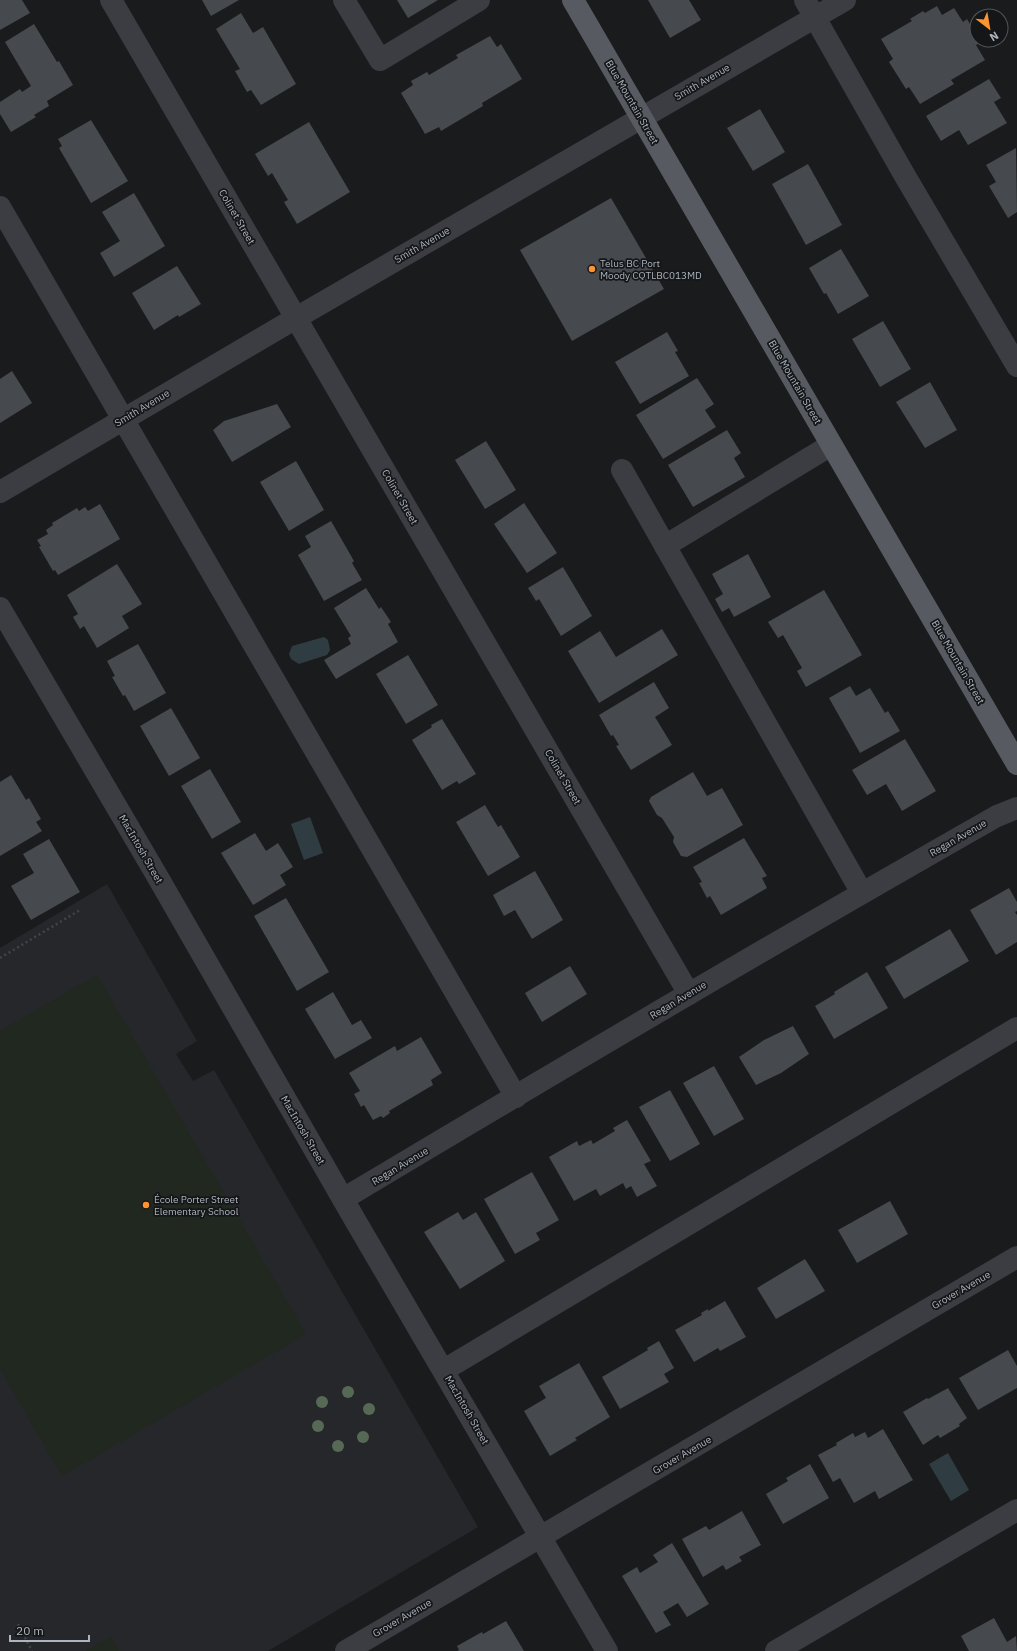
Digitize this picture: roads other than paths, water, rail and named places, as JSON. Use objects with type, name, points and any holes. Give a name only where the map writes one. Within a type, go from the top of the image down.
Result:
[{"type":"main road","name":"Blue Mountain Street","points":[[574,0],[1017,764]]},
{"type":"street","name":"Colinet Street","points":[[111,0],[689,994]]},
{"type":"street","points":[[344,0],[380,60],[479,0]]},
{"type":"street","name":"Smith Avenue","points":[[0,492],[641,117],[810,8],[845,0]]},
{"type":"street","points":[[810,8],[905,176],[1017,366]]},
{"type":"street","points":[[0,207],[516,1096]]},
{"type":"street","points":[[665,546],[831,445]]},
{"type":"street","points":[[622,470],[862,893]]},
{"type":"street","name":"MacIntosh Street","points":[[0,608],[343,1200],[608,1651]]},
{"type":"street","name":"Regan Avenue","points":[[343,1200],[516,1096],[862,893],[997,816],[1017,808]]},
{"type":"street","points":[[444,1370],[1017,1028]]},
{"type":"street","name":"Grover Avenue","points":[[346,1651],[1017,1258]]},
{"type":"street","points":[[776,1651],[1017,1510]]},
{"type":"place","name":"Telus BC Port Moody CQTLBC013MD","points":[[592,269]]},
{"type":"place","name":"École Porter Street Elementary School","points":[[146,1205]]}]
